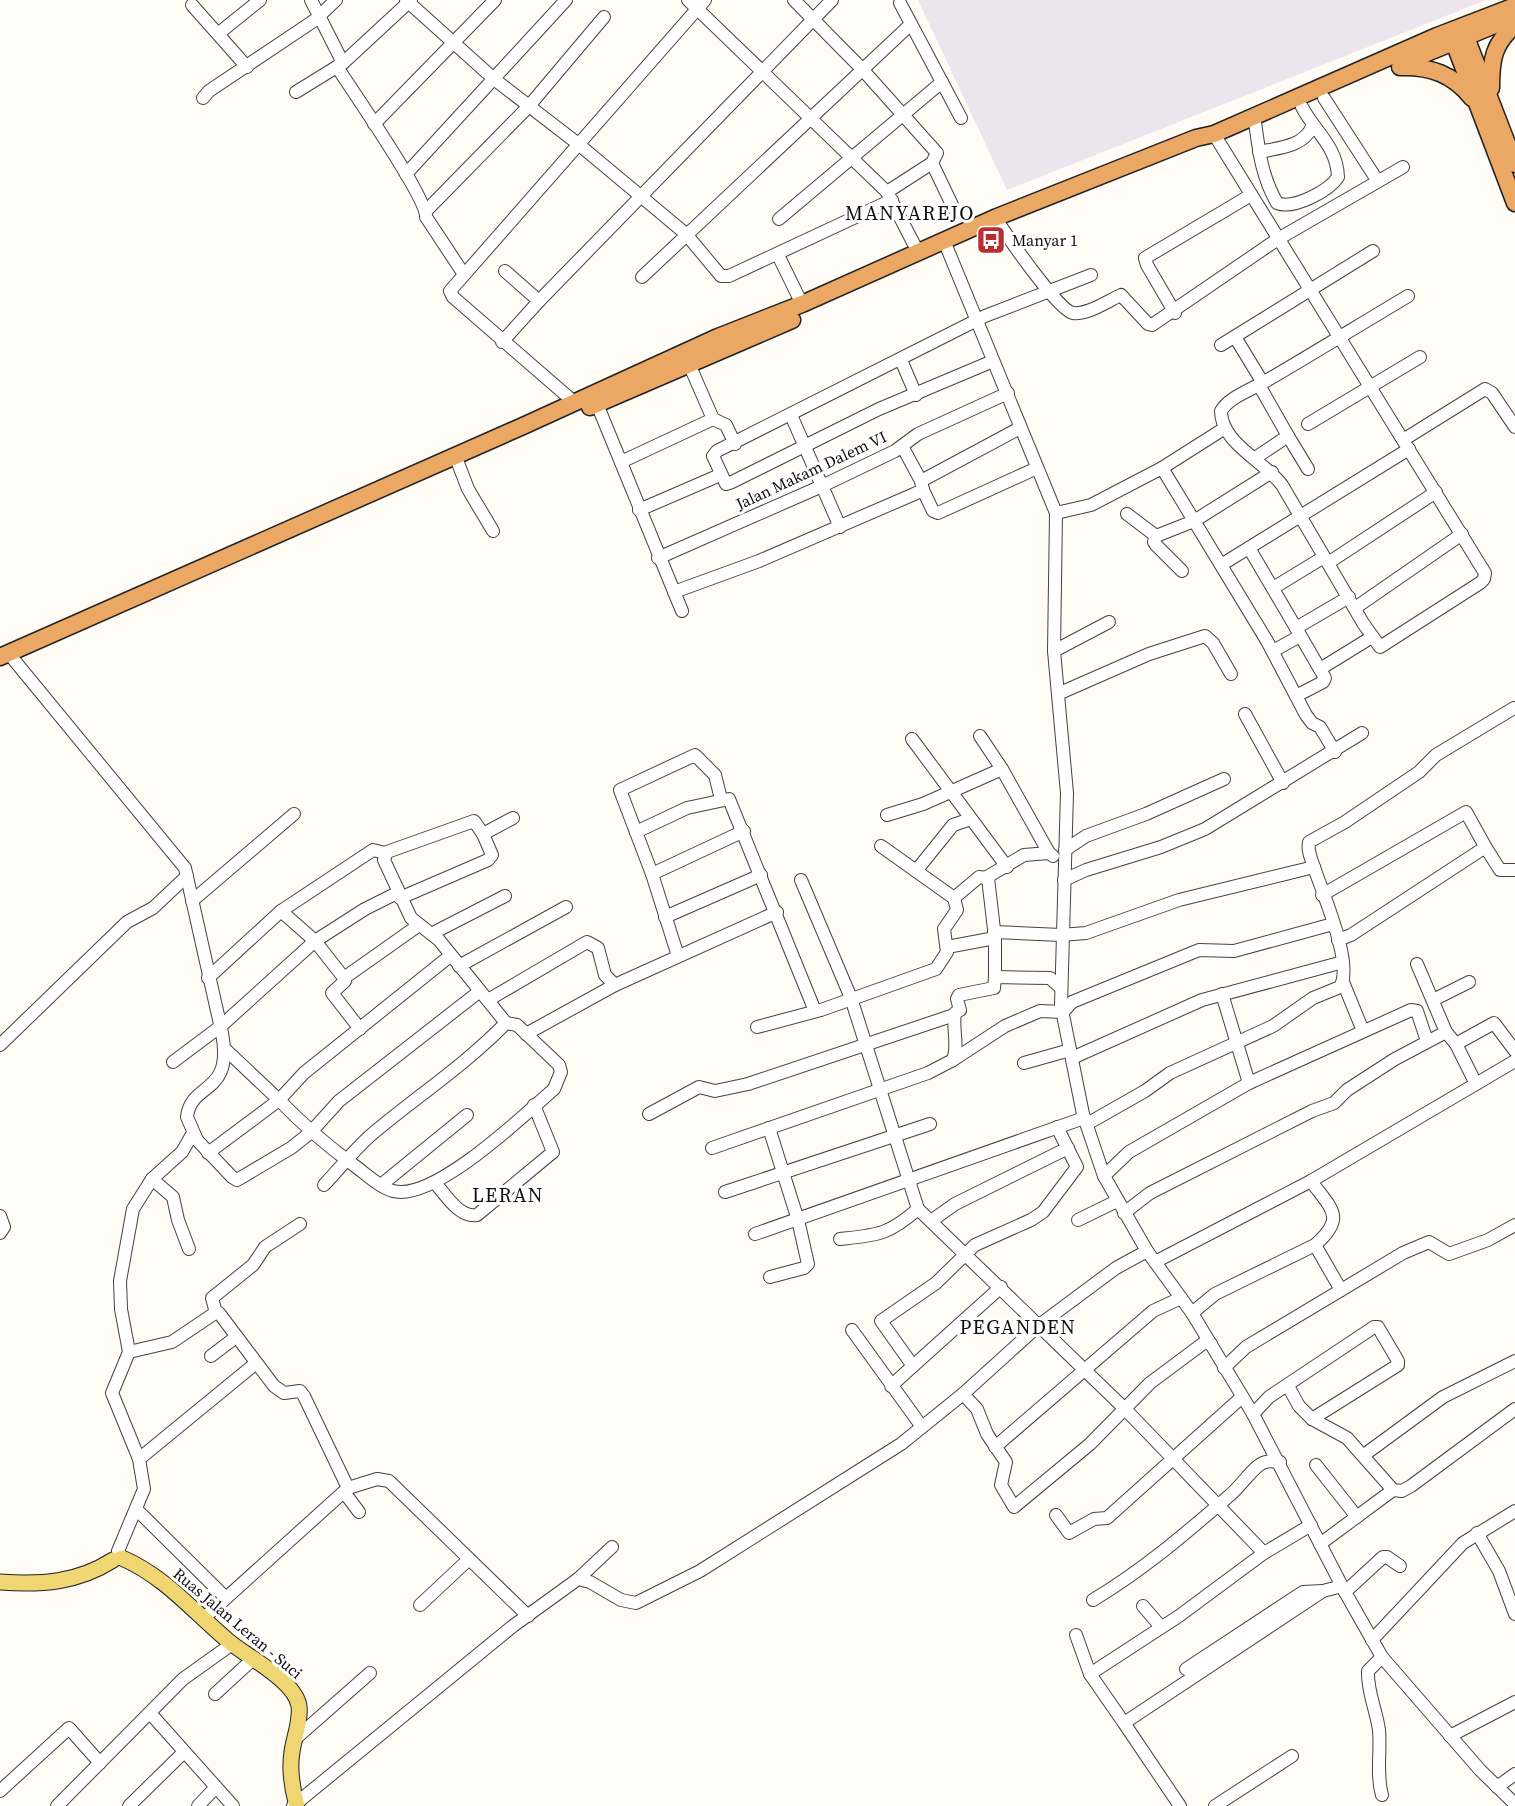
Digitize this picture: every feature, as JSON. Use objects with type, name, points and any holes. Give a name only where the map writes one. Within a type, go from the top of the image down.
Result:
[{"type":"highway","points":[[456,459],[597,404],[806,314],[1000,225],[1255,122],[1324,98],[1391,68],[1515,6]]},
{"type":"highway","points":[[5,661],[456,459],[915,245],[997,217],[1196,138],[1214,134],[1458,34],[1515,17]]},
{"type":"highway","points":[[1485,103],[1491,62],[1502,39],[1515,25]]},
{"type":"highway","points":[[1458,34],[1485,103],[1513,197]]},
{"type":"highway","points":[[1391,68],[1421,67],[1447,74],[1485,103],[1515,164]]},
{"type":"main road","points":[[0,1582],[65,1581],[88,1573],[117,1556]]},
{"type":"main road","name":"Ruas Jalan Leran - Suci","points":[[117,1556],[154,1575],[232,1644],[278,1678],[296,1696],[299,1715],[291,1767],[296,1805]]},
{"type":"street","points":[[311,0],[340,65],[406,174],[458,279]]},
{"type":"street","points":[[206,94],[319,16],[336,0]]},
{"type":"street","points":[[374,124],[495,0]]},
{"type":"street","points":[[406,174],[566,0]]},
{"type":"street","points":[[296,92],[340,65],[408,1],[494,79],[577,143],[686,234],[714,270],[724,277],[778,255],[890,196],[932,163],[937,153],[861,69],[794,0]]},
{"type":"street","points":[[506,337],[832,0]]},
{"type":"street","points":[[219,33],[256,1]]},
{"type":"street","points":[[574,402],[506,337],[453,297],[450,292],[458,279],[697,3],[763,72],[853,156],[890,196],[915,245]]},
{"type":"street","points":[[900,3],[961,118]]},
{"type":"street","points":[[192,5],[247,67]]},
{"type":"street","points":[[426,211],[530,106],[604,17]]},
{"type":"street","points":[[642,278],[911,24]]},
{"type":"street","points":[[779,219],[902,113],[942,82]]},
{"type":"street","points":[[1324,98],[1377,180]]},
{"type":"street","points":[[1255,122],[1265,179],[1277,202],[1286,205],[1329,188],[1338,177],[1335,155],[1329,143],[1312,127],[1302,107]]},
{"type":"street","points":[[1259,152],[1287,147],[1303,139],[1312,127]]},
{"type":"street","points":[[1217,139],[1278,239],[1340,337],[1483,568],[1484,579],[1385,645],[1378,647],[1272,472],[1225,428],[1221,418],[1223,407],[1261,384],[1340,337],[1408,296]]},
{"type":"street","points":[[932,163],[954,209]]},
{"type":"street","points":[[1000,225],[1050,292],[1071,313],[1078,313],[1120,295],[1150,325],[1175,312],[1210,284],[1278,239],[1403,167]]},
{"type":"street","points":[[1175,312],[1145,258],[1251,195]]},
{"type":"street","points":[[947,248],[1056,513],[1054,651],[1060,693],[1067,793],[1060,987],[1085,1121],[1104,1176],[1147,1251],[1192,1313],[1253,1414],[1382,1657],[1450,1736],[1515,1804]]},
{"type":"street","points":[[1221,345],[1373,251]]},
{"type":"street","points":[[778,255],[799,298]]},
{"type":"street","points":[[505,271],[539,301]]},
{"type":"street","points":[[993,361],[869,413],[727,484],[720,475],[714,454],[977,321],[1091,275]]},
{"type":"street","points":[[1235,337],[1308,469]]},
{"type":"street","points":[[1308,424],[1420,357]]},
{"type":"street","points":[[901,360],[916,395]]},
{"type":"street","points":[[689,363],[713,419],[726,425],[735,444]]},
{"type":"street","points":[[1221,565],[1301,518],[1485,390],[1492,393],[1515,427]]},
{"type":"street","name":"Jalan Makam Dalem VI","points":[[658,558],[822,486],[902,446],[918,434],[1008,393]]},
{"type":"street","points":[[597,404],[681,611]]},
{"type":"street","points":[[791,416],[840,527]]},
{"type":"street","points":[[621,462],[713,419]]},
{"type":"street","points":[[674,592],[840,527],[922,485],[1020,428]]},
{"type":"street","points":[[1056,513],[1091,505],[1162,468],[1225,428]]},
{"type":"street","points":[[1255,458],[1288,436]]},
{"type":"street","points":[[902,446],[933,511],[938,513],[1037,468]]},
{"type":"street","points":[[456,459],[468,489],[494,531]]},
{"type":"street","points":[[1162,468],[1273,651],[1306,715],[1312,723],[1320,727],[1335,752]]},
{"type":"street","points":[[1156,536],[1194,521],[1272,472]]},
{"type":"street","points":[[639,510],[720,475]]},
{"type":"street","points":[[1273,588],[1326,560],[1436,492]]},
{"type":"street","points":[[1127,514],[1156,536]]},
{"type":"street","points":[[1273,651],[1298,632],[1352,602],[1462,534]]},
{"type":"street","points":[[1156,536],[1154,542],[1156,545],[1182,571]]},
{"type":"street","points":[[1249,548],[1325,678],[1323,682],[1296,696]]},
{"type":"street","points":[[1054,651],[1109,622]]},
{"type":"street","points":[[1060,693],[1149,654],[1205,636],[1213,643],[1231,674]]},
{"type":"street","points":[[1320,669],[1372,637]]},
{"type":"street","points":[[5,661],[177,857],[187,876],[208,978],[221,1026],[226,1061],[222,1073],[189,1110],[187,1117],[193,1133],[208,1153],[237,1180],[291,1148],[310,1133],[339,1101],[484,995],[587,942],[598,948],[605,975],[615,985]]},
{"type":"street","points":[[1363,1031],[1343,982],[1343,962],[1338,940],[1322,895],[1309,842],[1338,827],[1419,772],[1436,755],[1514,708]]},
{"type":"street","points":[[1245,714],[1283,783]]},
{"type":"street","points":[[1064,880],[1086,870],[1161,847],[1205,829],[1335,752],[1362,733]]},
{"type":"street","points":[[980,736],[1002,769],[1049,853],[1065,864]]},
{"type":"street","points":[[912,739],[1007,867]]},
{"type":"street","points":[[678,957],[652,874],[621,788],[693,755],[704,762],[715,775],[721,799]]},
{"type":"street","points":[[887,815],[950,793],[1002,769]]},
{"type":"street","points":[[1065,850],[1086,836],[1146,814],[1224,779]]},
{"type":"street","points":[[636,832],[687,808],[721,799],[730,800],[815,1011]]},
{"type":"street","points":[[1322,895],[1466,812],[1500,870],[1508,872],[1515,870]]},
{"type":"street","points":[[192,901],[294,814]]},
{"type":"street","points":[[483,834],[513,818]]},
{"type":"street","points":[[916,871],[953,825],[971,819]]},
{"type":"street","points":[[173,1062],[221,1026],[315,941],[364,909],[488,860],[492,855],[483,834],[474,821],[385,854],[373,850],[280,911],[208,978]]},
{"type":"street","points":[[652,874],[744,831]]},
{"type":"street","points":[[757,1026],[815,1011],[936,969],[946,955],[944,929],[957,910],[954,898],[880,846]]},
{"type":"street","points":[[1338,940],[1486,849]]},
{"type":"street","points":[[954,898],[979,876],[987,877],[1024,855],[1049,853]]},
{"type":"street","points":[[385,854],[384,860],[411,918],[433,933],[506,1023]]},
{"type":"street","points":[[947,947],[995,935],[1061,936],[1086,933],[1179,900],[1314,867]]},
{"type":"street","points":[[665,917],[761,874]]},
{"type":"street","points":[[0,1045],[127,921],[153,908],[187,876]]},
{"type":"street","points":[[650,1114],[699,1087],[715,1091],[739,1086],[954,1015],[960,1010],[957,997],[994,988],[995,935],[987,877]]},
{"type":"street","points":[[801,880],[851,998],[918,1209],[1001,1287],[1083,1371],[1124,1408],[1264,1552]]},
{"type":"street","points":[[433,933],[505,896]]},
{"type":"street","points":[[459,966],[566,907]]},
{"type":"street","points":[[280,911],[315,941],[344,978]]},
{"type":"street","points":[[526,1034],[615,985],[777,912]]},
{"type":"street","points":[[1063,1012],[1072,1002],[1199,950],[1234,951],[1333,924]]},
{"type":"street","points":[[360,1029],[332,993],[345,981],[344,978],[419,925]]},
{"type":"street","points":[[208,1153],[279,1100],[304,1073],[450,956]]},
{"type":"street","points":[[1024,1063],[1071,1054],[1202,1000],[1343,962]]},
{"type":"street","points":[[1417,964],[1446,1032],[1456,1044],[1476,1084]]},
{"type":"street","points":[[995,977],[1050,978],[1060,987]]},
{"type":"street","points":[[755,1234],[1057,1127],[1085,1121],[1145,1091],[1170,1073],[1281,1022],[1313,998],[1340,987],[1343,982]]},
{"type":"street","points":[[1433,1000],[1469,982]]},
{"type":"street","points":[[1222,994],[1249,1083]]},
{"type":"street","points":[[1104,1176],[1129,1152],[1249,1083],[1414,1009],[1427,1041]]},
{"type":"street","points":[[712,1148],[928,1073],[1017,1020],[1041,1011],[1063,1012]]},
{"type":"street","points":[[953,1060],[957,1047],[954,1015]]},
{"type":"street","points":[[225,1049],[310,1133],[345,1159],[381,1185],[399,1191],[435,1183],[449,1176],[554,1089],[561,1072],[554,1058],[514,1023],[506,1023],[345,1159],[324,1185]]},
{"type":"street","points":[[1456,1044],[1494,1023],[1515,1051]]},
{"type":"street","points":[[1124,1213],[1150,1193],[1312,1111],[1334,1103],[1347,1090],[1427,1041],[1446,1032]]},
{"type":"street","points":[[1155,1262],[1311,1181],[1515,1061]]},
{"type":"street","points":[[435,1183],[462,1213],[469,1216],[477,1215],[553,1152],[534,1105]]},
{"type":"street","points":[[381,1185],[467,1114]]},
{"type":"street","points":[[725,1192],[930,1124]]},
{"type":"street","points":[[913,1366],[881,1320],[936,1283],[978,1243],[1031,1221],[1043,1212],[1077,1168],[1057,1127]]},
{"type":"street","points":[[769,1128],[798,1220],[808,1266],[770,1277]]},
{"type":"street","points":[[117,1556],[144,1489],[139,1460],[112,1393],[129,1352],[121,1309],[120,1281],[133,1209],[152,1179],[182,1152],[193,1133]]},
{"type":"street","points":[[931,1221],[955,1204],[1068,1148]]},
{"type":"street","points":[[152,1179],[173,1197],[177,1220],[189,1249]]},
{"type":"street","points":[[1192,1313],[1215,1294],[1315,1245],[1328,1234],[1335,1220],[1311,1181]]},
{"type":"street","points":[[1078,1220],[1117,1201]]},
{"type":"street","points":[[840,1239],[882,1234],[901,1224],[918,1209]]},
{"type":"street","points":[[0,1216],[4,1227],[0,1233]]},
{"type":"street","points":[[216,1313],[212,1298],[253,1265],[265,1247],[300,1224]]},
{"type":"street","points":[[1224,1368],[1246,1347],[1421,1245],[1432,1243],[1449,1254],[1488,1240],[1515,1225]]},
{"type":"street","points":[[1315,1245],[1341,1290]]},
{"type":"street","points":[[578,1579],[590,1582],[626,1602],[641,1601],[700,1570],[902,1444],[963,1394],[1038,1326],[1116,1268],[1147,1251]]},
{"type":"street","points":[[891,1386],[1001,1287]]},
{"type":"street","points":[[995,1447],[1153,1311],[1181,1298]]},
{"type":"street","points":[[129,1352],[172,1342],[216,1313]]},
{"type":"street","points":[[216,1313],[222,1315],[255,1364],[282,1391],[302,1392],[346,1490],[359,1512]]},
{"type":"street","points":[[1253,1414],[1269,1397],[1374,1327],[1380,1329],[1398,1365],[1312,1419]]},
{"type":"street","points":[[852,1330],[922,1427]]},
{"type":"street","points":[[211,1356],[236,1337]]},
{"type":"street","points":[[963,1394],[977,1409],[995,1447],[1006,1462],[1001,1485],[1014,1507],[1090,1444],[1124,1408],[1173,1364],[1205,1342],[1211,1344]]},
{"type":"street","points":[[1364,1455],[1443,1396],[1515,1361]]},
{"type":"street","points":[[139,1460],[255,1364]]},
{"type":"street","points":[[1287,1386],[1299,1406],[1312,1419],[1347,1438],[1394,1490],[1402,1491],[1515,1409]]},
{"type":"street","points":[[1056,1515],[1070,1533],[1094,1519],[1107,1518],[1242,1397]]},
{"type":"street","points":[[1093,1600],[1129,1579],[1219,1504],[1258,1466],[1265,1461],[1280,1462]]},
{"type":"street","points":[[1316,1465],[1357,1517]]},
{"type":"street","points":[[204,1618],[346,1490],[377,1479],[389,1480],[468,1560],[528,1616]]},
{"type":"street","points":[[1320,1544],[1394,1490]]},
{"type":"street","points":[[136,1509],[226,1598]]},
{"type":"street","points":[[1372,1640],[1434,1572],[1476,1533],[1511,1513],[1515,1527]]},
{"type":"street","points":[[1090,1674],[1161,1627],[1264,1552],[1311,1525]]},
{"type":"street","points":[[1476,1533],[1499,1571],[1515,1614]]},
{"type":"street","points":[[296,1805],[528,1616],[578,1579],[612,1547]]},
{"type":"street","points":[[1186,1669],[1316,1591],[1344,1589],[1383,1557],[1387,1557],[1400,1566]]},
{"type":"street","points":[[420,1605],[468,1560]]},
{"type":"street","points":[[1143,1606],[1161,1627]]},
{"type":"street","points":[[1124,1723],[1275,1617]]},
{"type":"street","points":[[1076,1635],[1090,1674],[1180,1806]]},
{"type":"street","points":[[57,1806],[192,1671],[232,1644]]},
{"type":"street","points":[[1382,1657],[1368,1671],[1368,1688],[1375,1704],[1379,1732],[1383,1795]]},
{"type":"street","points":[[215,1694],[253,1659]]},
{"type":"street","points":[[295,1739],[370,1673]]},
{"type":"street","points":[[1450,1736],[1515,1702]]},
{"type":"street","points":[[150,1713],[233,1806]]},
{"type":"street","points":[[0,1791],[69,1728],[100,1762]]},
{"type":"street","points":[[129,1806],[184,1752]]},
{"type":"street","points":[[1215,1806],[1292,1756]]},
{"type":"street","points":[[1497,1787],[1515,1774]]},
{"type":"street","points":[[198,1806],[216,1787]]},
{"type":"shaded area","points":[[918,0],[1486,0],[1007,190]]},
{"type":"place","name":"Manyar 1","points":[[991,240]]},
{"type":"district","name":"MANYAREJO","points":[[910,213]]},
{"type":"district","name":"LERAN","points":[[508,1195]]},
{"type":"district","name":"PEGANDEN","points":[[1018,1327]]}]
